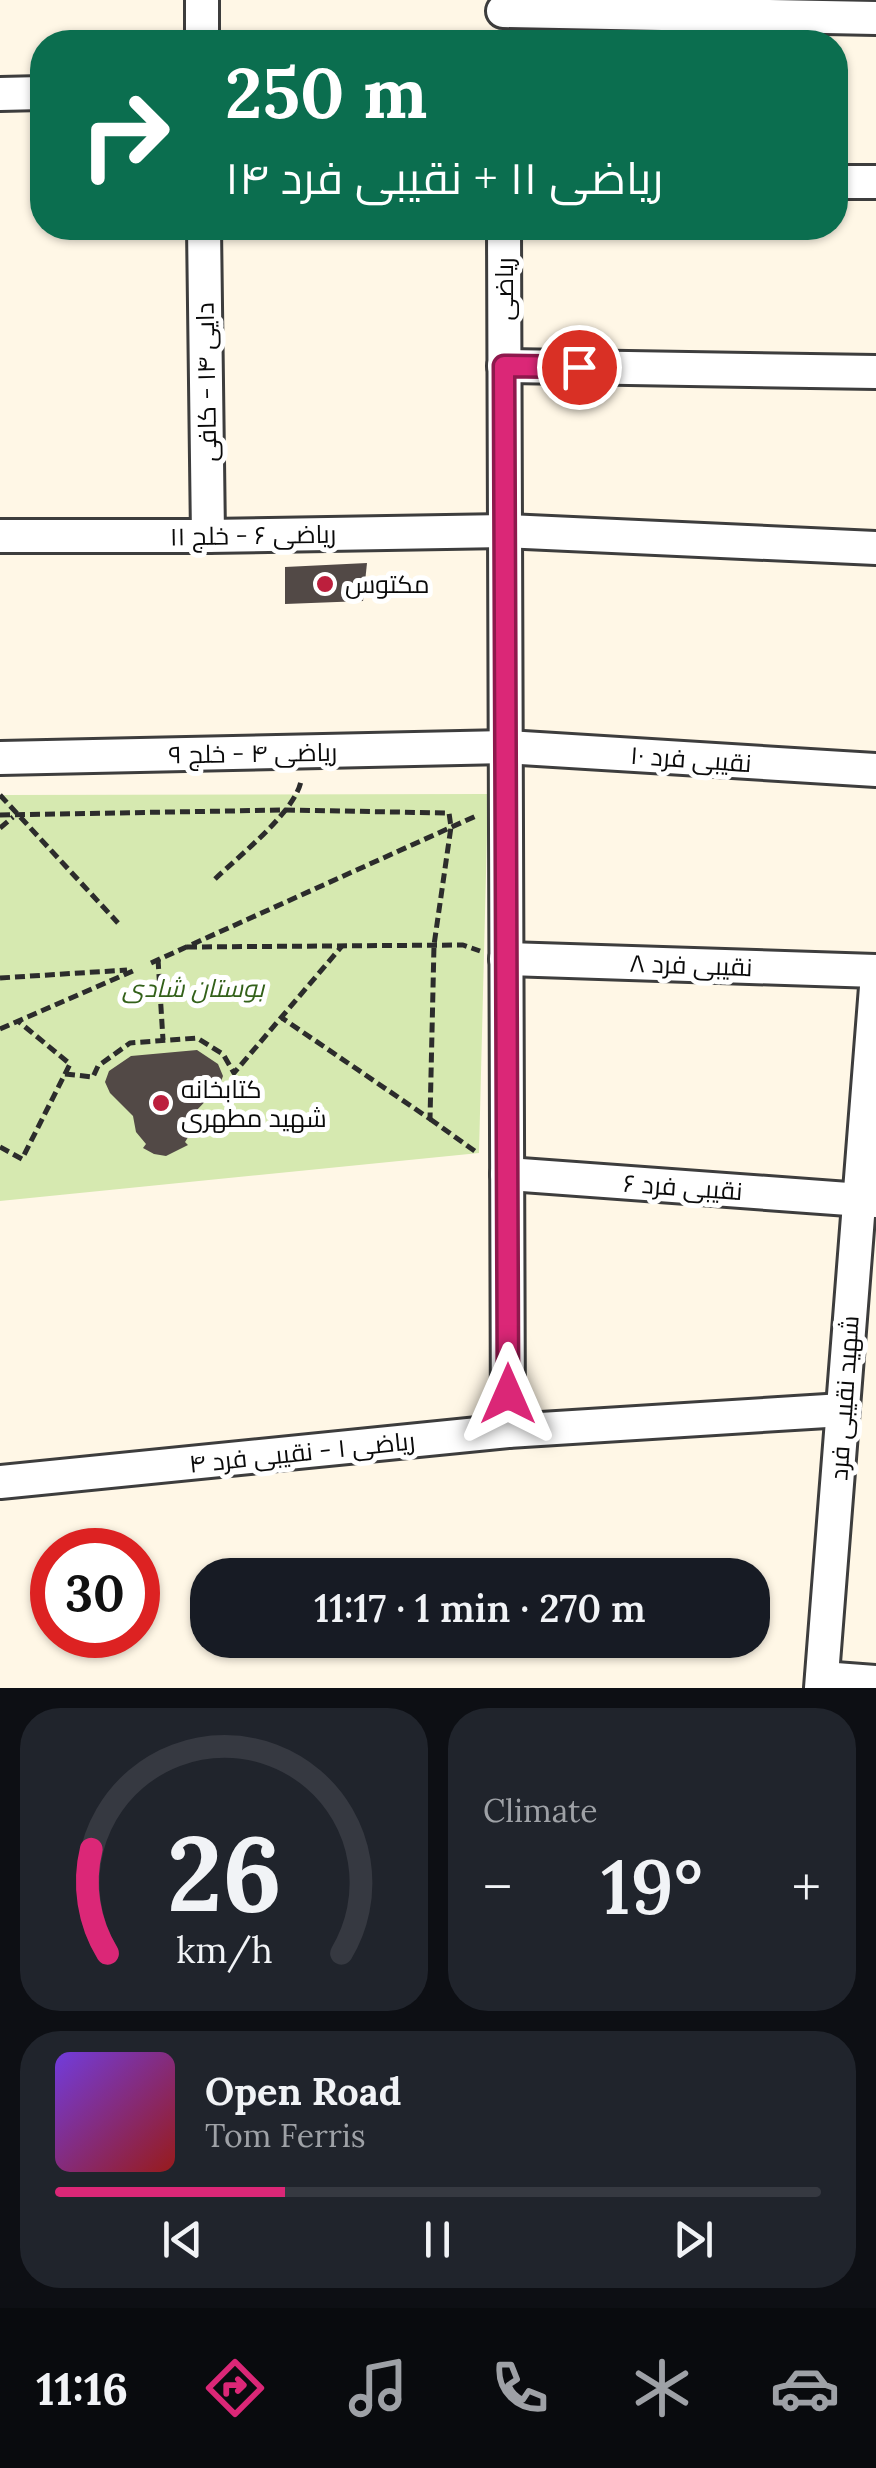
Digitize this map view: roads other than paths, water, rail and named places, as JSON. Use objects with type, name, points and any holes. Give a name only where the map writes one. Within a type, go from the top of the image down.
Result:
[{"type":"street","points":[[202,0],[202,30]]},
{"type":"street","points":[[503,18],[876,18]]},
{"type":"street","points":[[0,94],[30,93]]},
{"type":"street","points":[[848,182],[876,182]]},
{"type":"street","name":"دایی ۱۴ - کافی","points":[[204,240],[208,536]]},
{"type":"street","name":"ریاضی","points":[[504,240],[508,1431]]},
{"type":"street","points":[[504,366],[876,372]]},
{"type":"street","name":"ریاضی ۶ - خلج ۱۱","points":[[0,536],[505,531],[876,548]]},
{"type":"street","name":"ریاضی ۴ - خلج ۹","points":[[0,758],[506,747]]},
{"type":"street","name":"نقیبی فرد ۱۰","points":[[506,747],[876,770]]},
{"type":"street","name":"نقیبی فرد ۸","points":[[506,959],[876,971]]},
{"type":"street","name":"شهید نقیبی فرد","points":[[822,1683],[855,1391],[868,1200],[876,988]]},
{"type":"street","name":"نقیبی فرد ۶","points":[[507,1174],[868,1200]]},
{"type":"street","name":"ریاضی ۱ - نقیبی فرد ۴","points":[[0,1482],[508,1431],[855,1391]]},
{"type":"street","points":[[822,1683],[876,1682]]},
{"type":"place","name":"مکتوس","points":[[325,584]]},
{"type":"place","name":"کتابخانه شهید مطهری","points":[[161,1103]]},
{"type":"park label","name":"بوستان شادی","points":[[193,988]]}]
